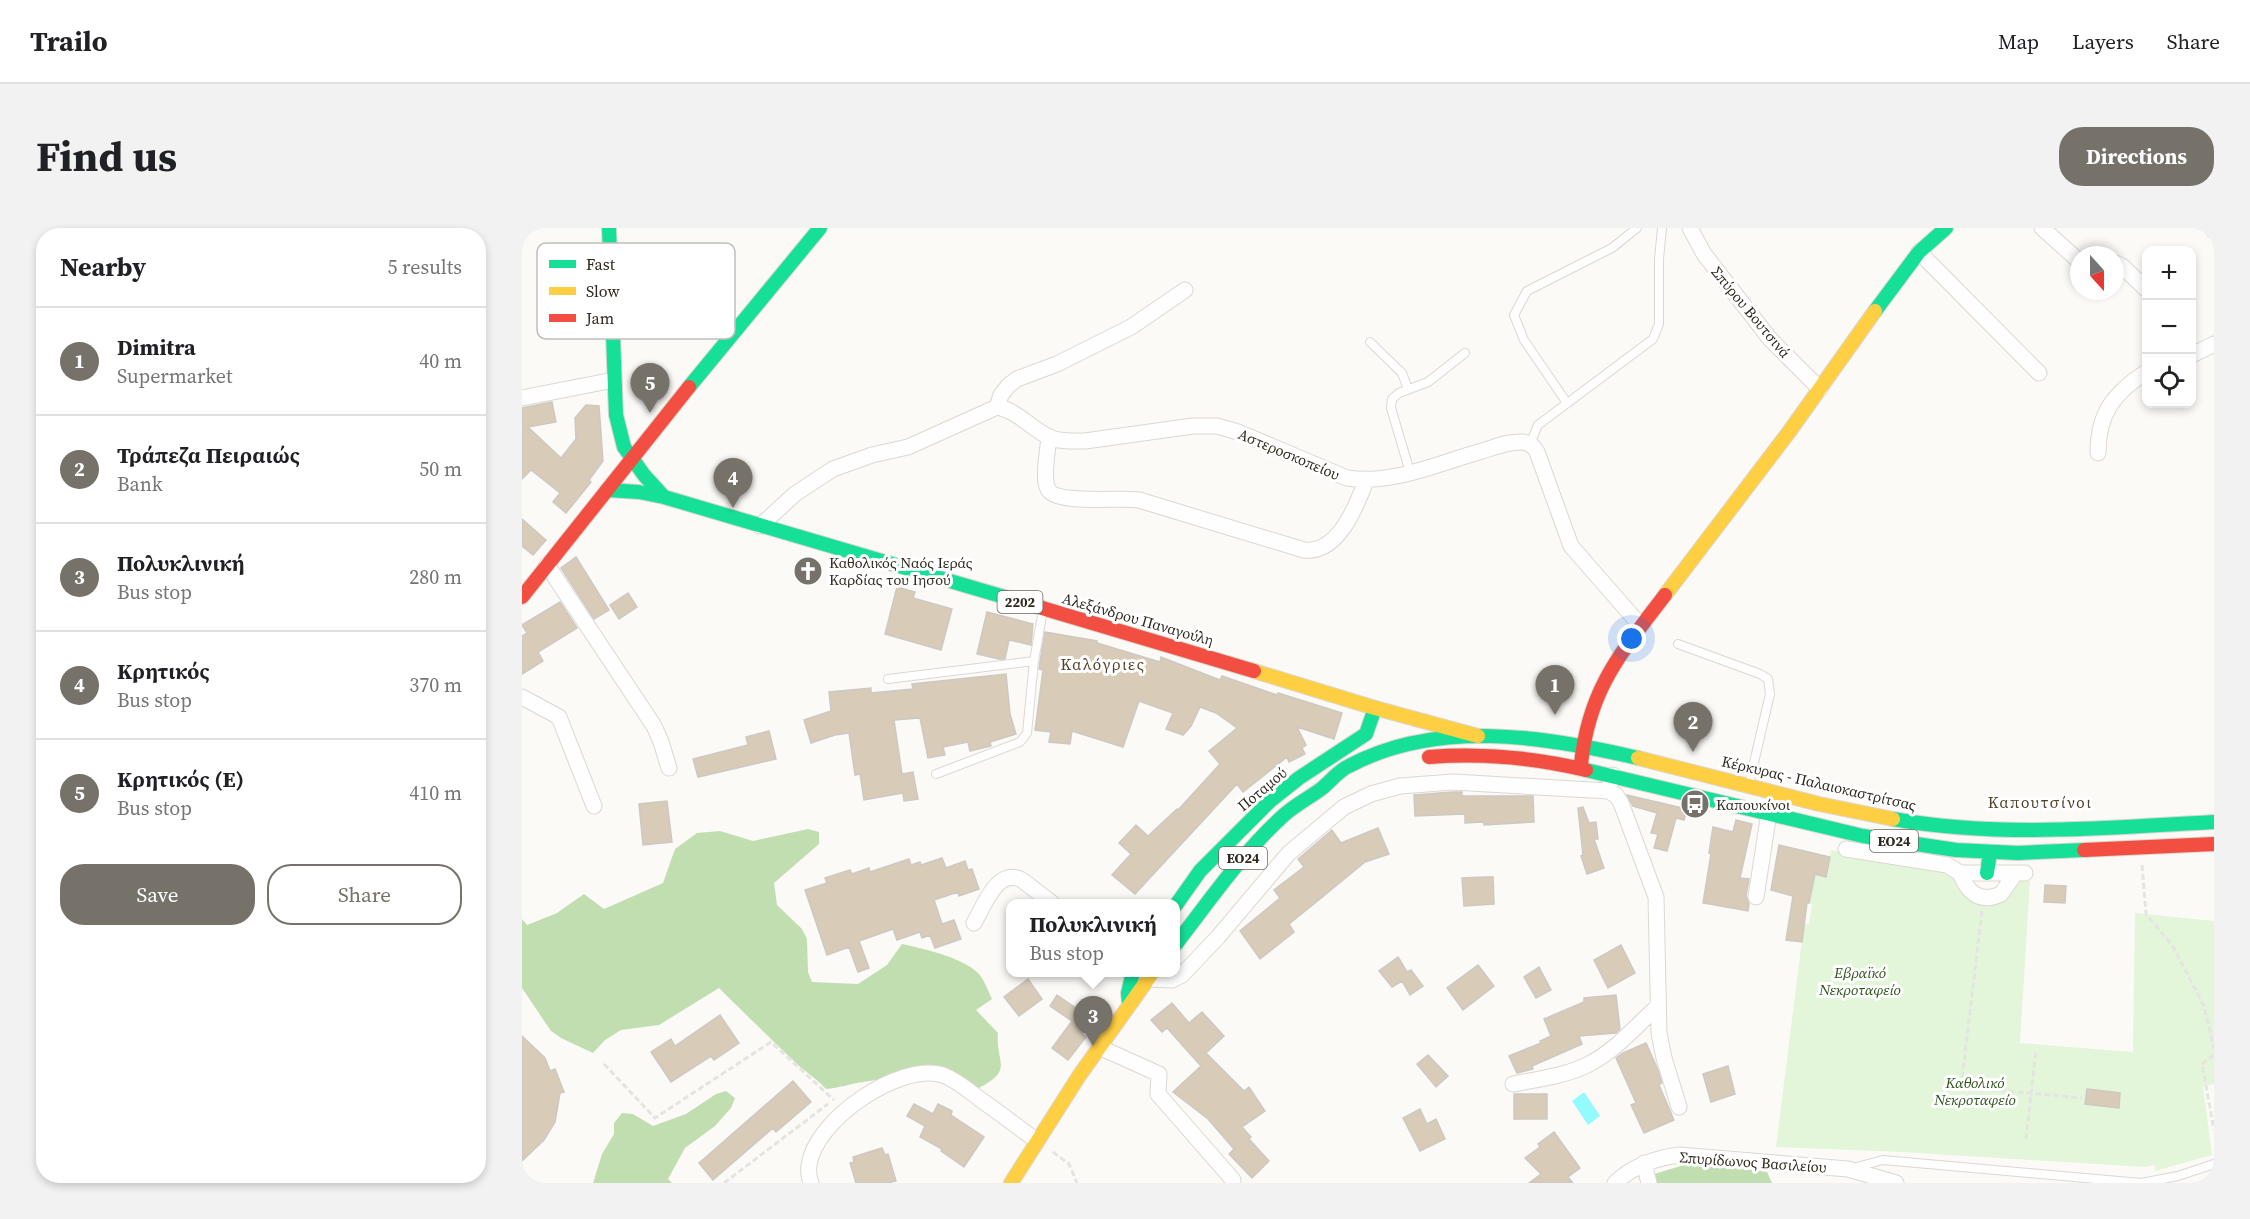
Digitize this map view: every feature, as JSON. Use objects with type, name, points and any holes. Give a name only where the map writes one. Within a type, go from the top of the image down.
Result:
[{"type":"main road","points":[[609,228],[609,243]]},
{"type":"main road","points":[[735,332],[820,228]]},
{"type":"main road","points":[[1581,769],[1582,746],[1589,710],[1598,689],[1640,625],[1789,432],[1899,276],[1919,252],[1946,228]]},
{"type":"main road","points":[[613,339],[616,415],[624,447],[664,497]]},
{"type":"main road","points":[[522,597],[729,339]]},
{"type":"main road","name":"2202","points":[[607,490],[639,492],[664,497]]},
{"type":"main road","name":"Αλεξάνδρου Παναγούλη","points":[[664,497],[1187,650],[1375,708],[1478,736]]},
{"type":"main road","name":"Ποταμού","points":[[1180,899],[1200,871],[1270,801],[1299,778],[1366,734],[1375,708]]},
{"type":"main road","name":"Κέρκυρας - Παλαιοκαστρίτσας","points":[[1180,939],[1251,848],[1288,812],[1324,786],[1337,773],[1370,756],[1428,741],[1478,736],[1542,740],[1582,746],[1866,814],[1959,828],[2022,831],[2214,822]]},
{"type":"main road","name":"ΕΟ24","points":[[1418,758],[1454,755],[1493,756],[1581,769],[1887,840],[1956,850],[2019,853],[2214,844]]},
{"type":"main road","name":"Κέρκυρας - Παλαιοκαστρίτσας","points":[[1324,786],[1349,780],[1383,766]]},
{"type":"main road","points":[[1883,855],[1887,840]]},
{"type":"main road","points":[[1987,873],[1990,852]]},
{"type":"main road","points":[[1129,1003],[1131,977]]},
{"type":"main road","points":[[1011,1183],[1036,1141],[1099,1047],[1150,977]]},
{"type":"street","name":"Σπύρου Βουτσινά","points":[[1690,228],[1704,254],[1770,339],[1820,389]]},
{"type":"street","points":[[2042,228],[2070,253]]},
{"type":"street","points":[[1919,252],[2039,373]]},
{"type":"street","points":[[2124,268],[2142,285]]},
{"type":"street","points":[[760,526],[795,494],[833,469],[872,455],[908,447],[996,407],[1008,386],[1017,380],[1058,364],[1131,327],[1185,290]]},
{"type":"street","points":[[2194,354],[2214,344]]},
{"type":"street","points":[[2098,453],[2100,424],[2106,410],[2119,392],[2142,375]]},
{"type":"street","points":[[522,398],[614,380]]},
{"type":"street","name":"Αστεροσκοπείου","points":[[996,407],[1006,409],[1049,437],[1067,441],[1085,441],[1193,426],[1216,426],[1238,432],[1347,478],[1366,481],[1410,472],[1508,444],[1518,442],[1530,444]]},
{"type":"street","points":[[1049,437],[1046,480],[1049,492],[1054,495],[1075,500],[1124,498],[1139,500],[1304,550],[1316,550],[1332,540],[1347,521],[1366,481]]},
{"type":"street","points":[[1530,444],[1543,468],[1571,546],[1640,625]]},
{"type":"street","points":[[547,565],[654,726],[669,768]]},
{"type":"street","points":[[522,697],[559,717],[594,806]]},
{"type":"street","points":[[1608,791],[1612,775]]},
{"type":"street","points":[[1180,976],[1218,937],[1290,853],[1344,807],[1371,794],[1400,786],[1453,782],[1608,791],[1616,795],[1621,803],[1656,897],[1657,1007],[1664,1058],[1679,1107]]},
{"type":"street","points":[[1756,897],[1769,813]]},
{"type":"street","points":[[1846,849],[1947,865],[1960,873],[2020,873],[2001,894],[1984,898],[1969,891],[1960,873]]},
{"type":"street","points":[[974,923],[997,885],[1006,877],[1017,877],[1048,899]]},
{"type":"street","points":[[1156,977],[1172,980],[1178,977]]},
{"type":"street","points":[[1513,1084],[1588,1065],[1657,1007]]},
{"type":"street","points":[[1099,1047],[1159,1074],[1158,1094],[1233,1180]]},
{"type":"street","points":[[811,1183],[809,1165],[815,1148],[832,1125],[882,1085],[899,1078],[926,1074],[942,1075],[957,1082],[1036,1141]]},
{"type":"street","name":"Σπυρίδωνος Βασιλείου","points":[[1615,1183],[1644,1163],[1661,1157],[1679,1155],[1848,1169],[1896,1183]]},
{"type":"street","points":[[1644,1163],[1649,1183]]},
{"type":"lane","points":[[1567,403],[1524,340],[1514,315],[1527,291],[1612,248],[1637,228]]},
{"type":"lane","points":[[1530,444],[1538,425],[1653,339],[1659,324],[1659,259],[1662,228]]},
{"type":"lane","points":[[1370,342],[1402,373],[1408,389]]},
{"type":"lane","points":[[1410,472],[1391,403],[1395,395],[1428,382],[1465,353]]},
{"type":"lane","points":[[936,774],[1020,742],[1027,733],[1034,661],[1044,609]]},
{"type":"lane","points":[[1678,644],[1768,679],[1770,694],[1749,785]]},
{"type":"lane","points":[[888,679],[1034,661]]},
{"type":"lane","points":[[1848,1169],[1883,1160],[2141,1183],[2178,1176],[2214,1164]]},
{"type":"path","points":[[2142,856],[2146,914],[2172,945],[2204,1006],[2214,1049]]},
{"type":"path","points":[[1984,898],[1961,1087],[2082,1098]]},
{"type":"path","points":[[604,1064],[655,1118],[771,1042],[847,1111]]},
{"type":"path","points":[[2026,1139],[2036,1051]]},
{"type":"path","points":[[2214,1055],[2202,1064],[2214,1130]]},
{"type":"path","points":[[2207,1088],[2214,1086]]},
{"type":"path","points":[[724,1183],[834,1099]]},
{"type":"path","points":[[1036,1141],[1070,1164],[1077,1183]]},
{"type":"green space","points":[[808,829],[819,832],[819,844],[774,883],[777,905],[802,929],[807,939],[808,972],[812,982],[858,984],[887,965],[902,944],[942,954],[962,962],[978,973],[992,999],[976,1010],[998,1033],[1001,1065],[997,1076],[979,1088],[951,1080],[907,1077],[826,1089],[719,988],[659,1025],[621,1030],[605,1040],[593,1053],[551,1031],[522,988],[522,919],[527,925],[557,913],[584,894],[604,909],[663,883],[675,849],[697,833],[720,831],[753,841]]},
{"type":"green space","points":[[1831,850],[1958,876],[1978,899],[2015,879],[2030,881],[2020,1043],[2133,1052],[2135,913],[2214,921],[2214,1084],[2203,1086],[2212,1155],[2155,1171],[2155,1165],[2145,1167],[1776,1147],[1804,924],[1809,924],[1812,904],[1809,903],[1815,874],[1826,877]]},
{"type":"green space","points":[[726,1091],[735,1098],[731,1108],[715,1126],[685,1148],[668,1179],[672,1183],[593,1183],[602,1154],[614,1134],[614,1123],[622,1113],[633,1114],[653,1126],[686,1114],[716,1094]]},
{"type":"green space","points":[[1684,1165],[1730,1167],[1767,1172],[1772,1183],[1657,1183],[1654,1174]]},
{"type":"water","points":[[1584,1092],[1600,1116],[1588,1125],[1572,1101]]},
{"type":"building","points":[[552,402],[556,422],[528,427],[561,458],[576,439],[575,418],[586,405],[599,406],[603,461],[589,480],[591,482],[566,513],[553,502],[560,493],[531,470],[522,479],[522,408]]},
{"type":"building","points":[[522,519],[546,540],[533,555],[522,546]]},
{"type":"building","points":[[576,557],[609,610],[594,619],[561,568]]},
{"type":"building","points":[[897,587],[915,592],[913,598],[952,609],[941,650],[885,634]]},
{"type":"building","points":[[628,593],[637,607],[619,619],[610,605]]},
{"type":"building","points":[[560,602],[577,628],[538,652],[543,661],[522,674],[522,636],[527,633],[522,625]]},
{"type":"building","points":[[987,612],[1033,624],[1031,645],[1009,640],[1005,659],[977,654]]},
{"type":"building","points":[[1045,632],[1097,641],[1097,643],[1160,662],[1161,657],[1220,680],[1222,676],[1277,695],[1278,693],[1342,713],[1334,739],[1297,727],[1306,745],[1302,748],[1305,754],[1289,762],[1287,757],[1243,792],[1237,784],[1135,894],[1112,875],[1131,854],[1119,843],[1136,825],[1148,836],[1178,810],[1220,764],[1209,751],[1237,728],[1216,713],[1200,707],[1191,726],[1183,735],[1166,729],[1173,713],[1139,701],[1123,747],[1072,731],[1070,744],[1049,742],[1051,732],[1035,730],[1043,670],[1039,669]]},
{"type":"building","points":[[1006,674],[1010,714],[1016,734],[990,742],[991,746],[970,751],[968,742],[943,747],[945,755],[928,758],[920,718],[894,720],[902,774],[913,772],[918,799],[904,801],[903,793],[864,800],[860,774],[855,775],[849,733],[811,743],[804,720],[831,711],[829,692],[871,688],[871,693],[913,689],[912,684]]},
{"type":"building","points":[[769,731],[776,759],[698,777],[693,759],[748,745],[746,737]]},
{"type":"building","points":[[1462,792],[1462,796],[1533,796],[1534,822],[1484,825],[1484,822],[1465,823],[1465,814],[1415,816],[1414,795]]},
{"type":"building","points":[[1627,795],[1687,809],[1684,820],[1676,818],[1667,851],[1654,848],[1658,834],[1651,833],[1657,813],[1633,806]]},
{"type":"building","points":[[667,801],[672,842],[643,845],[639,804]]},
{"type":"building","points":[[1583,807],[1589,823],[1596,822],[1598,839],[1594,839],[1604,868],[1587,874],[1581,856],[1583,855],[1578,808]]},
{"type":"building","points":[[1736,820],[1752,824],[1740,878],[1749,879],[1746,896],[1749,904],[1748,911],[1703,903],[1713,827],[1733,832]]},
{"type":"building","points":[[1378,828],[1389,854],[1365,862],[1289,924],[1294,932],[1260,959],[1240,931],[1280,898],[1274,890],[1304,867],[1298,859],[1332,830],[1341,843]]},
{"type":"building","points":[[1779,845],[1830,857],[1826,877],[1815,874],[1809,903],[1807,903],[1802,942],[1786,940],[1793,896],[1771,890]]},
{"type":"building","points":[[942,858],[946,868],[965,861],[968,870],[972,869],[979,889],[959,896],[958,892],[934,900],[942,924],[954,920],[961,939],[935,948],[930,935],[922,938],[920,932],[897,940],[893,929],[859,941],[869,968],[858,972],[849,947],[827,955],[805,890],[827,883],[825,878],[850,870],[852,874],[869,868],[870,872],[909,859],[911,865],[920,862],[921,865]]},
{"type":"building","points":[[1493,877],[1494,904],[1464,906],[1462,878]]},
{"type":"building","points":[[2045,885],[2066,886],[2065,903],[2044,902]]},
{"type":"building","points":[[1621,945],[1635,973],[1608,988],[1594,960]]},
{"type":"building","points":[[1398,957],[1407,972],[1411,970],[1423,986],[1410,995],[1402,981],[1392,987],[1379,971]]},
{"type":"building","points":[[1478,965],[1494,986],[1463,1010],[1447,988]]},
{"type":"building","points":[[1539,967],[1551,990],[1536,998],[1524,977]]},
{"type":"building","points":[[1028,979],[1042,999],[1019,1016],[1004,997]]},
{"type":"building","points":[[1057,995],[1092,1019],[1082,1034],[1086,1037],[1068,1060],[1052,1048],[1072,1021],[1050,1006]]},
{"type":"building","points":[[1616,995],[1620,1029],[1616,1033],[1579,1036],[1582,1044],[1532,1066],[1533,1069],[1517,1073],[1509,1056],[1541,1043],[1540,1041],[1551,1036],[1544,1019],[1584,1002],[1584,998]]},
{"type":"building","points":[[1172,1003],[1189,1023],[1202,1012],[1224,1036],[1206,1053],[1244,1091],[1249,1087],[1265,1111],[1242,1127],[1251,1137],[1249,1139],[1269,1161],[1252,1178],[1229,1154],[1234,1149],[1208,1119],[1173,1092],[1201,1066],[1167,1028],[1162,1032],[1151,1020]]},
{"type":"building","points":[[720,1015],[739,1043],[714,1060],[711,1056],[671,1082],[651,1052],[671,1039],[675,1046]]},
{"type":"building","points":[[522,1036],[545,1058],[550,1071],[555,1069],[564,1092],[560,1093],[555,1122],[544,1140],[522,1161]]},
{"type":"building","points":[[1646,1043],[1658,1070],[1662,1083],[1659,1085],[1674,1120],[1644,1133],[1631,1105],[1636,1103],[1616,1058]]},
{"type":"building","points":[[1428,1055],[1448,1076],[1436,1087],[1417,1064]]},
{"type":"building","points":[[1728,1066],[1735,1094],[1711,1102],[1703,1074]]},
{"type":"building","points":[[793,1081],[811,1102],[776,1132],[773,1128],[713,1180],[699,1163]]},
{"type":"building","points":[[2087,1089],[2120,1093],[2119,1108],[2085,1104]]},
{"type":"building","points":[[1514,1094],[1547,1094],[1547,1119],[1514,1119]]},
{"type":"building","points":[[914,1104],[933,1114],[938,1104],[952,1111],[951,1115],[984,1137],[964,1167],[941,1151],[942,1149],[920,1137],[925,1126],[907,1116]]},
{"type":"building","points":[[1420,1109],[1427,1124],[1436,1119],[1445,1139],[1420,1151],[1403,1118]]},
{"type":"building","points":[[1554,1132],[1580,1168],[1568,1177],[1573,1183],[1529,1183],[1541,1174],[1525,1158],[1540,1147],[1538,1144]]},
{"type":"building","points":[[882,1148],[885,1155],[888,1154],[896,1181],[856,1183],[850,1163],[854,1162],[853,1157]]},
{"type":"traffic: fast","points":[[609,228],[610,243]]},
{"type":"traffic: fast","points":[[735,331],[820,228]]},
{"type":"traffic: fast","points":[[1875,311],[1919,252],[1946,228]]},
{"type":"traffic: fast","points":[[613,339],[616,415],[624,447],[644,475],[664,497],[1042,608]]},
{"type":"traffic: fast","points":[[689,387],[729,339]]},
{"type":"traffic: fast","points":[[607,490],[639,492],[664,497]]},
{"type":"traffic: fast","points":[[1180,899],[1200,871],[1270,801],[1299,778],[1366,734],[1375,708]]},
{"type":"traffic: fast","points":[[1180,939],[1240,861],[1284,815],[1321,789],[1345,768],[1383,751],[1418,742],[1454,737],[1491,736],[1566,743],[1638,758]]},
{"type":"traffic: fast","points":[[1586,770],[1863,836],[1956,850],[2018,853],[2084,850]]},
{"type":"traffic: fast","points":[[1893,819],[1933,825],[2013,830],[2093,829],[2214,822]]},
{"type":"traffic: fast","points":[[1987,873],[1990,852]]},
{"type":"traffic: fast","points":[[1129,1003],[1128,993],[1132,977]]},
{"type":"traffic: slow","points":[[1665,595],[1789,432],[1875,311]]},
{"type":"traffic: slow","points":[[1254,671],[1375,708],[1478,736]]},
{"type":"traffic: slow","points":[[1638,758],[1819,804],[1893,819]]},
{"type":"traffic: slow","points":[[1011,1183],[1079,1076],[1149,977]]},
{"type":"traffic: jam","points":[[522,597],[689,387]]},
{"type":"traffic: jam","points":[[1581,764],[1585,737],[1599,692],[1621,654],[1665,595]]},
{"type":"traffic: jam","points":[[1042,608],[1254,671]]},
{"type":"traffic: jam","points":[[1429,757],[1508,758],[1548,762],[1586,770]]},
{"type":"traffic: jam","points":[[2084,850],[2214,844]]},
{"type":"place","name":"Κρητικός (E)","points":[[650,413]]},
{"type":"place","name":"Κρητικός","points":[[733,508]]},
{"type":"place","name":"Καθολικός Ναός Ιεράς Καρδίας του Ιησού","points":[[808,571]]},
{"type":"place","name":"Dimitra","points":[[1555,715]]},
{"type":"place","name":"Τράπεζα Πειραιώς","points":[[1693,752]]},
{"type":"place","name":"Καπουκίνοι","points":[[1695,804]]},
{"type":"place","name":"Πολυκλινική","points":[[1093,1046]]},
{"type":"district","name":"Καλόγριες","points":[[1103,664]]},
{"type":"district","name":"Καπουτσίνοι","points":[[2040,802]]},
{"type":"park label","name":"Εβραϊκό Νεκροταφείο","points":[[1860,980]]},
{"type":"park label","name":"Καθολικό Νεκροταφείο","points":[[1975,1090]]}]
